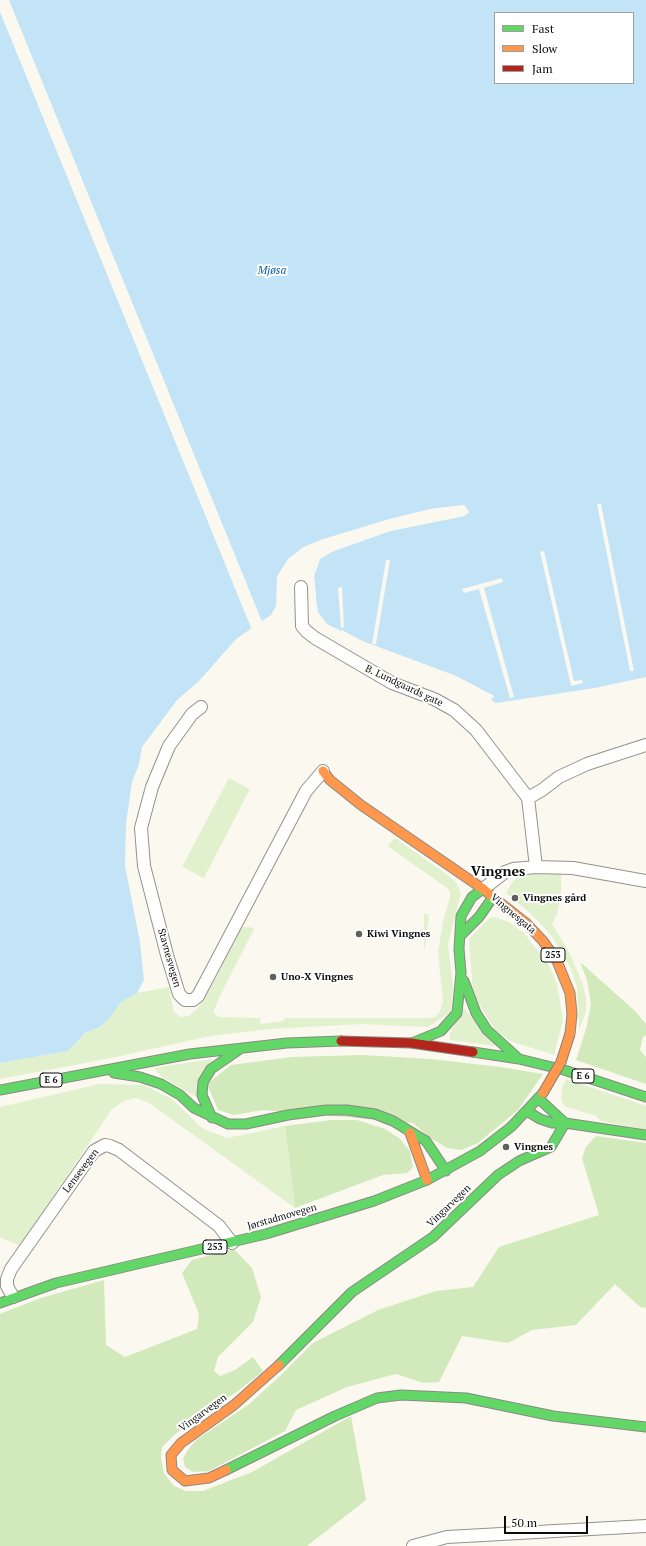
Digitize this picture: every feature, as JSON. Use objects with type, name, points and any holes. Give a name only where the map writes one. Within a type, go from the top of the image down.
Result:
[{"type":"main road","name":"Vingnesgata","points":[[323,771],[335,784],[361,805],[483,889],[526,923],[543,941],[557,961],[570,993],[572,1014],[570,1034],[561,1062],[540,1096]]},
{"type":"main road","points":[[411,1044],[441,1031],[453,1020],[459,1005],[458,989],[460,973],[459,950],[461,916],[472,897],[483,889]]},
{"type":"main road","points":[[460,936],[479,916],[493,897]]},
{"type":"main road","points":[[460,973],[471,1003],[482,1023],[493,1036],[519,1059]]},
{"type":"main road","name":"E 6","points":[[0,1090],[190,1054],[243,1047],[338,1041],[411,1044],[519,1059],[564,1070],[646,1096]]},
{"type":"main road","points":[[212,1118],[202,1095],[203,1082],[211,1069],[243,1047]]},
{"type":"main road","points":[[103,1070],[140,1077],[161,1084],[180,1095],[194,1108],[212,1118],[228,1124],[240,1125],[301,1113],[347,1110],[366,1112],[385,1118],[426,1141],[446,1171]]},
{"type":"main road","points":[[540,1096],[565,1123]]},
{"type":"main road","name":"Jørstadmovegen","points":[[0,1303],[13,1297],[63,1281],[232,1242],[307,1222],[374,1201],[446,1171],[486,1147],[527,1111],[540,1096]]},
{"type":"main road","points":[[527,1111],[546,1122],[565,1123],[646,1135]]},
{"type":"main road","name":"Vingarvegen","points":[[565,1123],[551,1147],[519,1161],[498,1175],[433,1237],[382,1270],[352,1292],[290,1355],[234,1405],[181,1443],[171,1456],[172,1470],[185,1481],[209,1478],[335,1416],[378,1398],[426,1395],[466,1398],[553,1416],[646,1427]]},
{"type":"main road","points":[[410,1133],[427,1180]]},
{"type":"street","name":"B. Lundgaards gate","points":[[301,587],[302,626],[306,631],[315,638],[381,677],[454,710],[476,730],[528,798]]},
{"type":"street","name":"Stavnesvegen","points":[[201,707],[192,714],[169,746],[152,787],[141,828],[144,866],[167,955],[179,994],[185,1000],[193,1000],[198,996],[306,792],[323,771]]},
{"type":"street","points":[[536,867],[528,798],[542,790],[559,777],[587,764],[646,745]]},
{"type":"street","name":"Vingnesgata","points":[[483,889],[505,872],[513,869],[536,867],[572,868],[646,881]]},
{"type":"street","name":"Lensevegen","points":[[13,1297],[7,1286],[7,1279],[11,1269],[94,1151],[105,1145],[119,1150],[219,1226],[232,1242]]},
{"type":"street","points":[[413,1546],[447,1537],[646,1526]]},
{"type":"green space","points":[[229,778],[250,789],[204,878],[182,867]]},
{"type":"green space","points":[[395,838],[449,876],[456,882],[461,893],[448,944],[453,986],[451,1012],[428,1027],[361,1024],[270,1029],[210,1036],[111,1058],[0,1079],[0,1063],[68,1051],[85,1033],[100,1027],[109,1019],[121,1002],[137,993],[169,987],[174,1012],[180,1017],[189,1016],[198,1008],[211,987],[242,927],[254,929],[214,1010],[214,1013],[219,1017],[261,1018],[260,1024],[283,1021],[285,1018],[435,1017],[439,1013],[443,1002],[438,952],[450,892],[447,888],[389,847],[388,845]]},
{"type":"green space","points":[[536,871],[561,873],[561,894],[557,914],[552,924],[570,954],[583,985],[586,998],[586,1012],[579,1030],[577,987],[571,969],[551,935],[530,913],[506,893],[513,881],[520,876]]},
{"type":"green space","points":[[424,913],[429,915],[425,948],[424,948]]},
{"type":"green space","points":[[494,917],[509,922],[524,933],[550,967],[557,984],[563,1020],[554,1055],[510,1041],[496,1031],[473,994],[469,939],[489,918]]},
{"type":"green space","points":[[580,962],[635,1011],[646,1024],[646,1035],[643,1037],[640,1050],[646,1057],[646,1084],[576,1060],[586,1029],[591,1004],[587,980]]},
{"type":"green space","points":[[464,1008],[496,1046],[450,1040],[450,1033]]},
{"type":"green space","points":[[362,1055],[431,1059],[500,1067],[543,1074],[518,1110],[478,1143],[461,1150],[447,1148],[429,1137],[413,1123],[263,1110],[234,1115],[218,1110],[207,1084],[231,1065],[292,1057]]},
{"type":"green space","points":[[212,1059],[196,1097],[162,1077],[154,1068]]},
{"type":"green space","points":[[566,1079],[646,1106],[646,1130],[601,1121],[596,1116],[564,1106],[561,1100],[562,1088]]},
{"type":"green space","points":[[99,1084],[144,1085],[172,1099],[203,1129],[227,1138],[285,1126],[295,1208],[149,1103],[136,1098],[124,1101],[112,1109],[20,1246],[0,1237],[0,1107]]},
{"type":"green space","points":[[332,1120],[357,1120],[385,1129],[399,1138],[410,1151],[413,1167],[407,1173],[383,1175],[295,1208],[285,1126]]},
{"type":"green space","points":[[596,1136],[646,1143],[646,1308],[640,1307],[615,1284],[576,1325],[532,1330],[508,1343],[462,1336],[439,1382],[424,1383],[396,1374],[347,1387],[296,1410],[285,1431],[209,1471],[193,1472],[185,1467],[183,1459],[187,1451],[196,1440],[248,1405],[313,1343],[378,1310],[436,1291],[473,1287],[499,1247],[599,1215],[582,1158],[586,1147]]},
{"type":"green space","points":[[234,1249],[252,1268],[261,1297],[253,1322],[218,1357],[214,1371],[220,1376],[235,1370],[253,1357],[263,1371],[238,1391],[186,1425],[162,1447],[161,1459],[164,1473],[174,1486],[186,1491],[203,1491],[252,1472],[351,1416],[366,1500],[307,1546],[0,1546],[0,1314],[41,1298],[104,1280],[106,1345],[125,1357],[197,1329],[199,1314],[182,1273],[192,1260]]},
{"type":"water","name":"Mjøsa","points":[[0,0],[646,0],[646,677],[595,688],[496,703],[491,700],[494,696],[456,676],[362,641],[327,624],[318,612],[316,599],[314,576],[320,559],[335,550],[390,531],[464,516],[469,512],[464,505],[431,509],[390,519],[324,539],[304,547],[288,559],[277,577],[276,606],[271,615],[236,639],[199,681],[177,700],[142,747],[139,764],[132,782],[126,823],[125,866],[140,942],[144,980],[137,993],[121,1002],[109,1019],[100,1027],[85,1033],[68,1051],[0,1063]]},
{"type":"pier","points":[[0,0],[9,0],[263,624],[252,630],[0,12]]},
{"type":"pier","points":[[597,504],[601,504],[634,671],[630,671]]},
{"type":"pier","points":[[464,505],[469,512],[464,516],[390,531],[326,554],[320,559],[314,576],[316,597],[314,597],[312,575],[318,558],[325,553],[334,548],[390,529],[464,514],[467,512],[463,507],[390,521],[325,540],[305,548],[290,560],[279,578],[279,592],[277,590],[277,577],[288,559],[304,547],[324,539],[390,519],[431,509]]},
{"type":"pier","points":[[544,551],[574,681],[582,680],[583,683],[571,686],[540,552]]},
{"type":"pier","points":[[386,560],[390,560],[376,644],[372,644]]},
{"type":"pier","points":[[502,578],[503,582],[484,588],[514,697],[510,698],[479,589],[464,593],[462,589]]},
{"type":"pier","points":[[342,587],[344,627],[341,628],[338,588]]},
{"type":"pier","points":[[342,630],[362,641],[456,676],[494,696],[489,702],[491,697],[455,678],[361,643],[341,632]]},
{"type":"traffic: fast","points":[[412,1043],[441,1031],[457,1013],[461,973],[459,949],[461,916],[472,897],[483,889]]},
{"type":"traffic: fast","points":[[460,936],[479,917],[493,897]]},
{"type":"traffic: fast","points":[[464,981],[476,1013],[487,1030],[519,1059]]},
{"type":"traffic: fast","points":[[0,1090],[190,1054],[287,1043],[341,1041]]},
{"type":"traffic: fast","points":[[212,1118],[202,1095],[203,1082],[211,1069],[240,1049]]},
{"type":"traffic: fast","points":[[473,1052],[519,1059],[564,1070],[646,1097]]},
{"type":"traffic: fast","points":[[114,1073],[140,1077],[161,1084],[180,1095],[194,1108],[228,1124],[246,1124],[288,1115],[326,1110],[347,1110],[375,1114],[393,1121],[426,1141],[446,1171]]},
{"type":"traffic: fast","points":[[0,1303],[56,1283],[266,1234],[374,1201],[427,1180],[480,1151],[511,1127],[543,1093]]},
{"type":"traffic: fast","points":[[538,1098],[565,1123]]},
{"type":"traffic: fast","points":[[527,1111],[540,1119],[552,1123],[565,1123],[646,1135]]},
{"type":"traffic: fast","points":[[279,1365],[352,1292],[433,1237],[498,1175],[519,1161],[551,1147],[565,1123]]},
{"type":"traffic: fast","points":[[226,1470],[335,1416],[377,1398],[401,1395],[466,1398],[553,1416],[646,1427]]},
{"type":"traffic: slow","points":[[323,771],[330,780],[361,805],[483,889]]},
{"type":"traffic: slow","points":[[483,889],[526,923],[543,941],[557,961],[570,993],[572,1014],[570,1034]]},
{"type":"traffic: slow","points":[[543,1093],[561,1062],[570,1034]]},
{"type":"traffic: slow","points":[[410,1133],[427,1180]]},
{"type":"traffic: slow","points":[[226,1470],[209,1478],[185,1481],[172,1470],[171,1455],[181,1443],[234,1405],[279,1365]]},
{"type":"traffic: jam","points":[[341,1041],[411,1043],[473,1052]]},
{"type":"place","name":"Vingnes gård","points":[[515,898]]},
{"type":"place","name":"Kiwi Vingnes","points":[[359,934]]},
{"type":"place","name":"Uno-X Vingnes","points":[[273,977]]},
{"type":"place","name":"Vingnes","points":[[506,1147]]},
{"type":"district","name":"Vingnes","points":[[498,872]]}]
